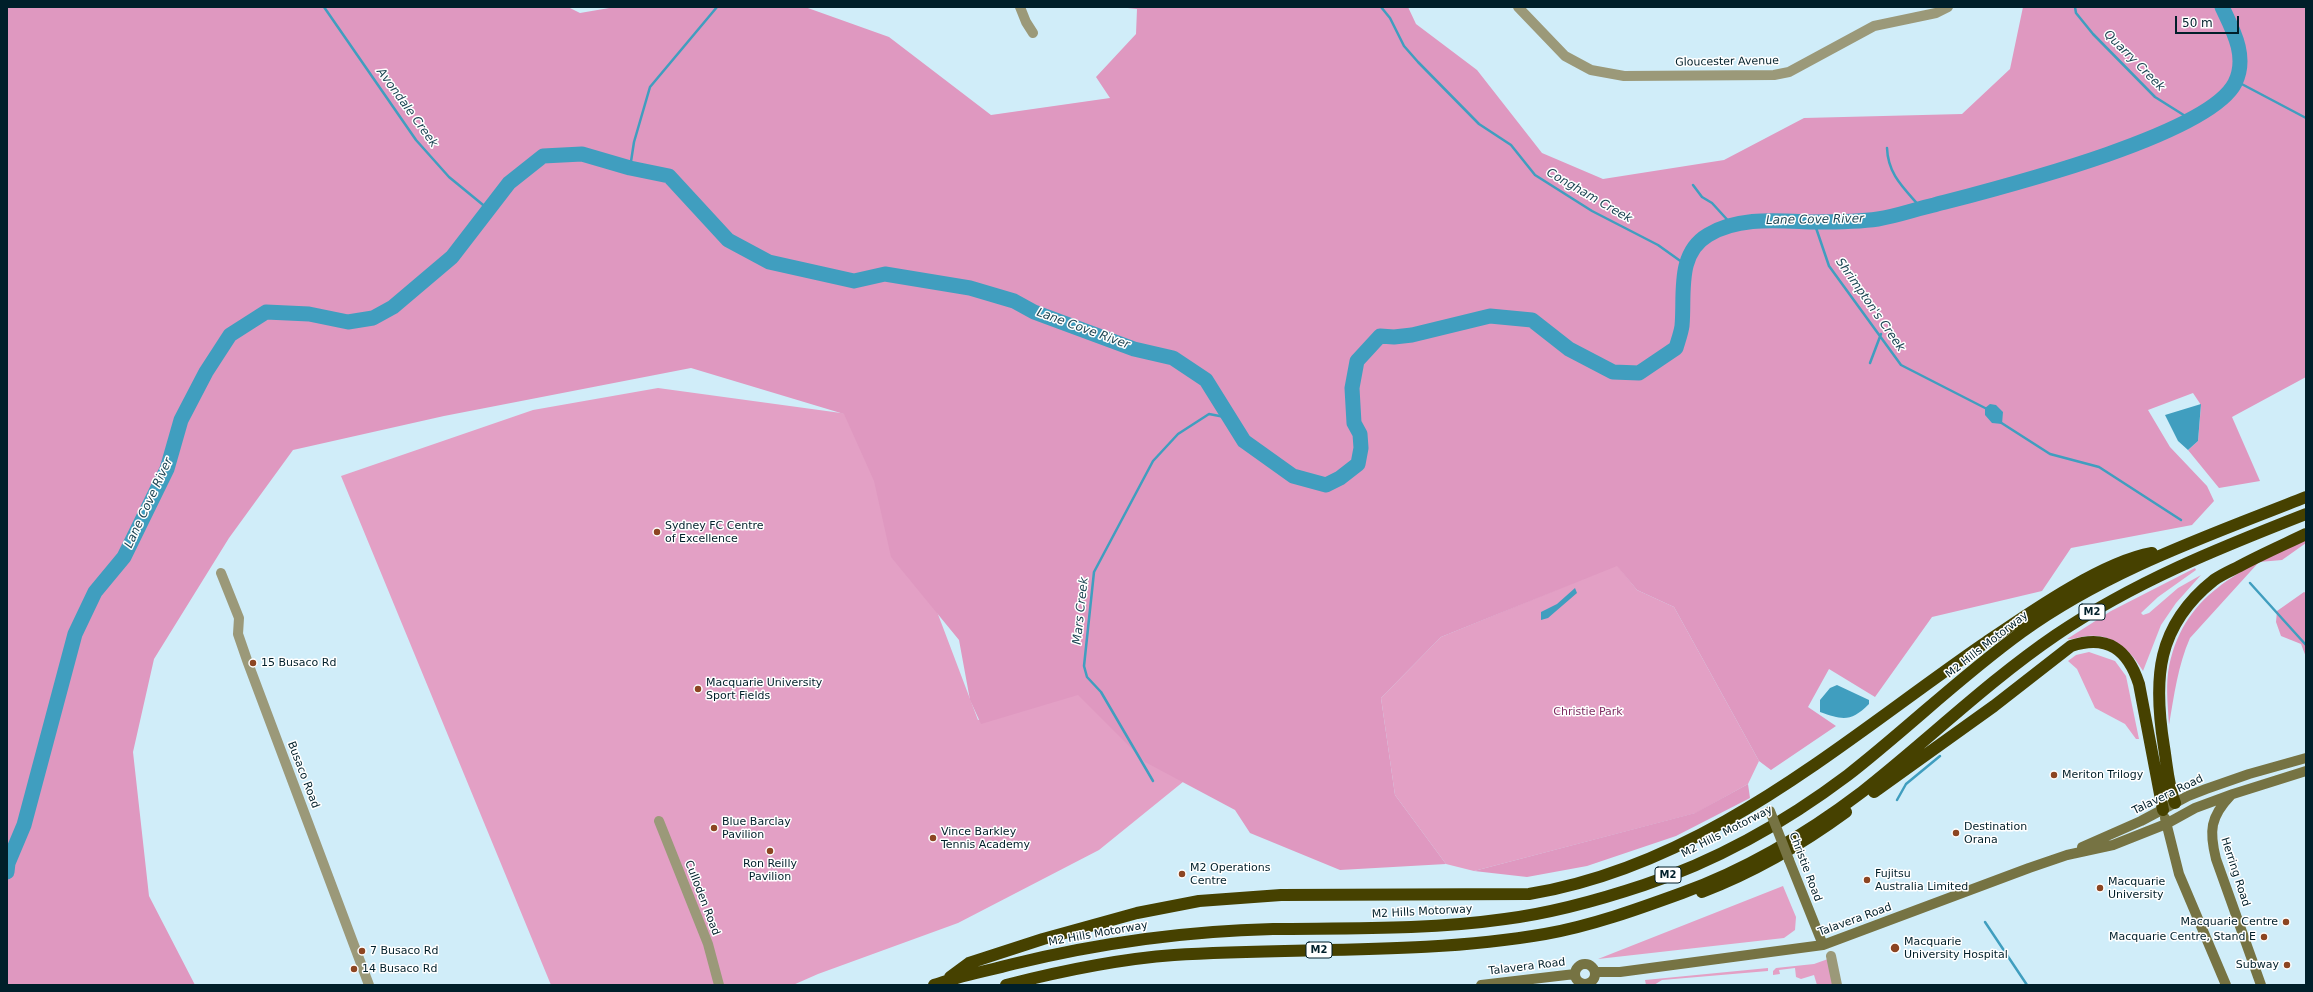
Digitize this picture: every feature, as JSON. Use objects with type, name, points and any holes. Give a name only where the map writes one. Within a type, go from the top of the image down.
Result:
[{"type":"highway","name":"M2 Hills Motorway","points":[[934,985],[946,980],[1065,952],[1153,937],[1272,929],[1423,927],[1508,919],[1550,911],[1648,884],[1691,866],[1783,819],[1846,776],[2024,631],[2100,584],[2169,551],[2306,497]]},
{"type":"highway","name":"M2","points":[[1006,985],[1081,968],[1171,955],[1373,948],[1501,940],[1548,933],[1596,921],[1684,892],[1735,868],[1817,823],[1858,794],[2012,667],[2057,634],[2120,595],[2198,557],[2306,514]]},
{"type":"highway","points":[[2175,803],[2170,787],[2159,716],[2158,684],[2164,653],[2177,621],[2193,599],[2215,579],[2272,549],[2306,534]]},
{"type":"highway","name":"M2","points":[[946,980],[969,962],[1108,920],[1199,901],[1280,895],[1529,894],[1560,889],[1656,856],[1694,840],[1797,778],[1998,634],[2066,592],[2136,556],[2169,551]]},
{"type":"highway","name":"M2","points":[[1631,910],[1682,899],[1726,883],[1809,839],[1994,706],[2053,658],[2071,646],[2086,641],[2101,642],[2116,648],[2127,657],[2134,669],[2139,684],[2163,810]]},
{"type":"main road","name":"Talavera Road","points":[[1595,972],[1620,972],[1823,945],[2067,855],[2206,788],[2248,774],[2306,758]]},
{"type":"main road","name":"Talavera Road","points":[[2067,855],[2113,845],[2166,824],[2180,816],[2233,794],[2306,771]]},
{"type":"main road","name":"Herring Road","points":[[2233,794],[2224,803],[2214,819],[2211,838],[2216,859],[2262,985]]},
{"type":"main road","name":"Christie Road","points":[[1765,798],[1823,945]]},
{"type":"main road","points":[[2175,803],[2180,816]]},
{"type":"main road","points":[[2163,810],[2179,874],[2226,985]]},
{"type":"main road","points":[[1586,964],[1591,966],[1595,972],[1594,977],[1588,984],[1579,982],[1575,974],[1580,966],[1586,964]]},
{"type":"main road","name":"Talavera Road","points":[[1481,985],[1575,974]]},
{"type":"street","points":[[1020,7],[1026,22],[1033,33]]},
{"type":"street","name":"Gloucester Avenue","points":[[1518,7],[1565,56],[1591,70],[1624,76],[1774,75],[1789,72],[1874,26],[1936,13],[1948,7]]},
{"type":"street","name":"Busaco Road","points":[[221,573],[239,618],[238,634],[248,663],[369,985]]},
{"type":"street","name":"Culloden Road","points":[[659,821],[708,944],[719,985]]},
{"type":"street","points":[[1831,956],[1836,985]]},
{"type":"green space","name":"Macquarie University Sport Fields","points":[[658,388],[863,416],[978,720],[1313,597],[1336,658],[1099,850],[958,923],[818,974],[793,985],[551,985],[341,476],[533,410]]},
{"type":"green space","name":"Christie Park","points":[[1617,565],[1637,590],[1674,607],[1759,761],[1748,784],[1696,813],[1474,871],[1446,864],[1395,795],[1381,698],[1441,637]]},
{"type":"green space","points":[[2195,568],[2196,570],[2158,597],[2141,613],[2143,615],[2149,613],[2178,588],[2201,575],[2176,603],[2161,625],[2143,671],[2127,650],[2106,638],[2086,636],[2067,639],[2111,611]]},
{"type":"green space","points":[[2089,652],[2115,661],[2126,676],[2139,739],[2136,739],[2125,724],[2095,708],[2077,669],[2068,661],[2076,655]]},
{"type":"green space","points":[[1783,886],[1796,917],[1795,930],[1784,938],[1598,959]]},
{"type":"green space","points":[[1828,959],[1834,985],[1817,985],[1814,975],[1801,979],[1796,977],[1795,968],[1779,970],[1780,974],[1773,975],[1773,971],[1776,968],[1814,964]]},
{"type":"green space","points":[[1768,968],[1768,971],[1662,980],[1654,985],[1646,985],[1645,980]]},
{"type":"shaded area","points":[[7,7],[568,7],[580,13],[615,7],[805,7],[889,37],[991,115],[1110,98],[1096,77],[1136,34],[1137,9],[1118,7],[1408,7],[1416,24],[1477,70],[1542,153],[1603,179],[1724,160],[1804,118],[1962,114],[2010,69],[2023,7],[2306,7],[2306,377],[2232,417],[2260,481],[2219,488],[2188,450],[2198,441],[2201,405],[2193,393],[2148,410],[2170,447],[2207,486],[2214,501],[2192,525],[2071,548],[2042,591],[1932,617],[1875,697],[1829,669],[1808,707],[1836,726],[1771,770],[1759,761],[1674,607],[1637,590],[1617,566],[1441,637],[1381,698],[1395,795],[1446,864],[1340,870],[1250,833],[1235,810],[1145,762],[1078,695],[981,724],[970,700],[959,640],[891,557],[874,481],[844,414],[691,368],[444,416],[293,450],[229,538],[154,659],[133,752],[149,896],[195,985],[7,985]]},
{"type":"shaded area","points":[[2306,538],[2306,543],[2282,560],[2259,562]]},
{"type":"shaded area","points":[[2259,562],[2190,638],[2179,670],[2169,725],[2167,692],[2168,673],[2175,646],[2186,623],[2200,604],[2237,574]]},
{"type":"shaded area","points":[[2304,592],[2306,593],[2306,657],[2301,644],[2281,636],[2276,622],[2277,611]]},
{"type":"shaded area","points":[[1748,784],[1750,798],[1676,836],[1587,866],[1527,877],[1474,871],[1695,813]]},
{"type":"water","points":[[1990,404],[1996,405],[2003,412],[2002,424],[1992,423],[1985,415],[1985,408]]},
{"type":"water","points":[[2201,404],[2198,441],[2188,450],[2178,441],[2165,415]]},
{"type":"water","points":[[1575,588],[1577,593],[1548,618],[1541,620],[1541,612],[1557,604]]},
{"type":"water","points":[[1837,685],[1869,700],[1869,704],[1857,714],[1846,718],[1835,717],[1820,712],[1820,700],[1830,688]]},
{"type":"waterway","name":"Avondale Creek","points":[[324,7],[416,140],[449,177],[488,209]]},
{"type":"waterway","points":[[630,168],[634,142],[650,87],[717,7]]},
{"type":"waterway","name":"Congham Creek","points":[[1381,7],[1390,18],[1404,46],[1418,62],[1479,124],[1511,145],[1535,175],[1592,211],[1658,245],[1686,265]]},
{"type":"waterway","name":"Quarry Creek","points":[[2075,7],[2076,13],[2093,34],[2155,97],[2190,119]]},
{"type":"waterway","name":"Lane Cove River","points":[[7,872],[8,863],[24,825],[75,634],[95,592],[124,557],[167,469],[181,420],[206,372],[230,335],[266,312],[309,314],[348,322],[373,318],[393,307],[452,257],[509,183],[543,156],[582,154],[630,168],[669,176],[728,240],[769,262],[854,281],[885,274],[970,288],[1014,301],[1034,312],[1134,349],[1173,358],[1206,380],[1244,441],[1293,476],[1326,485],[1340,478],[1358,464],[1361,448],[1360,434],[1354,423],[1352,388],[1357,361],[1380,336],[1394,337],[1412,335],[1490,316],[1532,320],[1569,349],[1613,372],[1639,373],[1676,348],[1682,326],[1684,276],[1687,264],[1691,253],[1698,243],[1708,235],[1720,229],[1746,222],[1846,222],[1885,218],[2003,187],[2097,158],[2144,141],[2185,122],[2217,103],[2235,83],[2239,73],[2240,54],[2238,44],[2222,7]]},
{"type":"waterway","points":[[2236,81],[2306,118]]},
{"type":"waterway","points":[[1887,148],[1890,166],[1894,174],[1898,181],[1921,208]]},
{"type":"waterway","points":[[1693,185],[1702,197],[1712,203],[1733,226]]},
{"type":"waterway","name":"Shrimpton's Creek","points":[[1814,222],[1829,266],[1901,365],[1987,409]]},
{"type":"waterway","points":[[1870,363],[1881,334]]},
{"type":"waterway","name":"Mars Creek","points":[[1153,781],[1101,692],[1087,677],[1084,666],[1094,572],[1153,461],[1178,434],[1209,414],[1230,418]]},
{"type":"waterway","name":"Shrimpton's Creek","points":[[2000,422],[2050,454],[2099,467],[2181,520]]},
{"type":"waterway","points":[[2250,583],[2306,645]]},
{"type":"waterway","points":[[1897,800],[1906,784],[1940,756]]},
{"type":"waterway","points":[[1985,922],[2027,985]]},
{"type":"place","name":"Sydney FC Centre of Excellence","points":[[657,532]]},
{"type":"place","name":"15 Busaco Rd","points":[[253,663]]},
{"type":"place","name":"Macquarie University Sport Fields","points":[[698,689]]},
{"type":"place","name":"Meriton Trilogy","points":[[2054,775]]},
{"type":"place","name":"Blue Barclay Pavilion","points":[[714,828]]},
{"type":"place","name":"Destination Orana","points":[[1956,833]]},
{"type":"place","name":"Vince Barkley Tennis Academy","points":[[933,838]]},
{"type":"place","name":"Ron Reilly Pavilion","points":[[770,851]]},
{"type":"place","name":"M2 Operations Centre","points":[[1182,874]]},
{"type":"place","name":"Fujitsu Australia Limited","points":[[1867,880]]},
{"type":"place","name":"Macquarie University","points":[[2100,888]]},
{"type":"place","name":"Macquarie Centre","points":[[2286,922]]},
{"type":"place","name":"Macquarie Centre, Stand E","points":[[2264,937]]},
{"type":"place","name":"Macquarie University Hospital","points":[[1895,948]]},
{"type":"place","name":"7 Busaco Rd","points":[[362,951]]},
{"type":"place","name":"Subway","points":[[2287,965]]},
{"type":"place","name":"14 Busaco Rd","points":[[354,969]]}]
